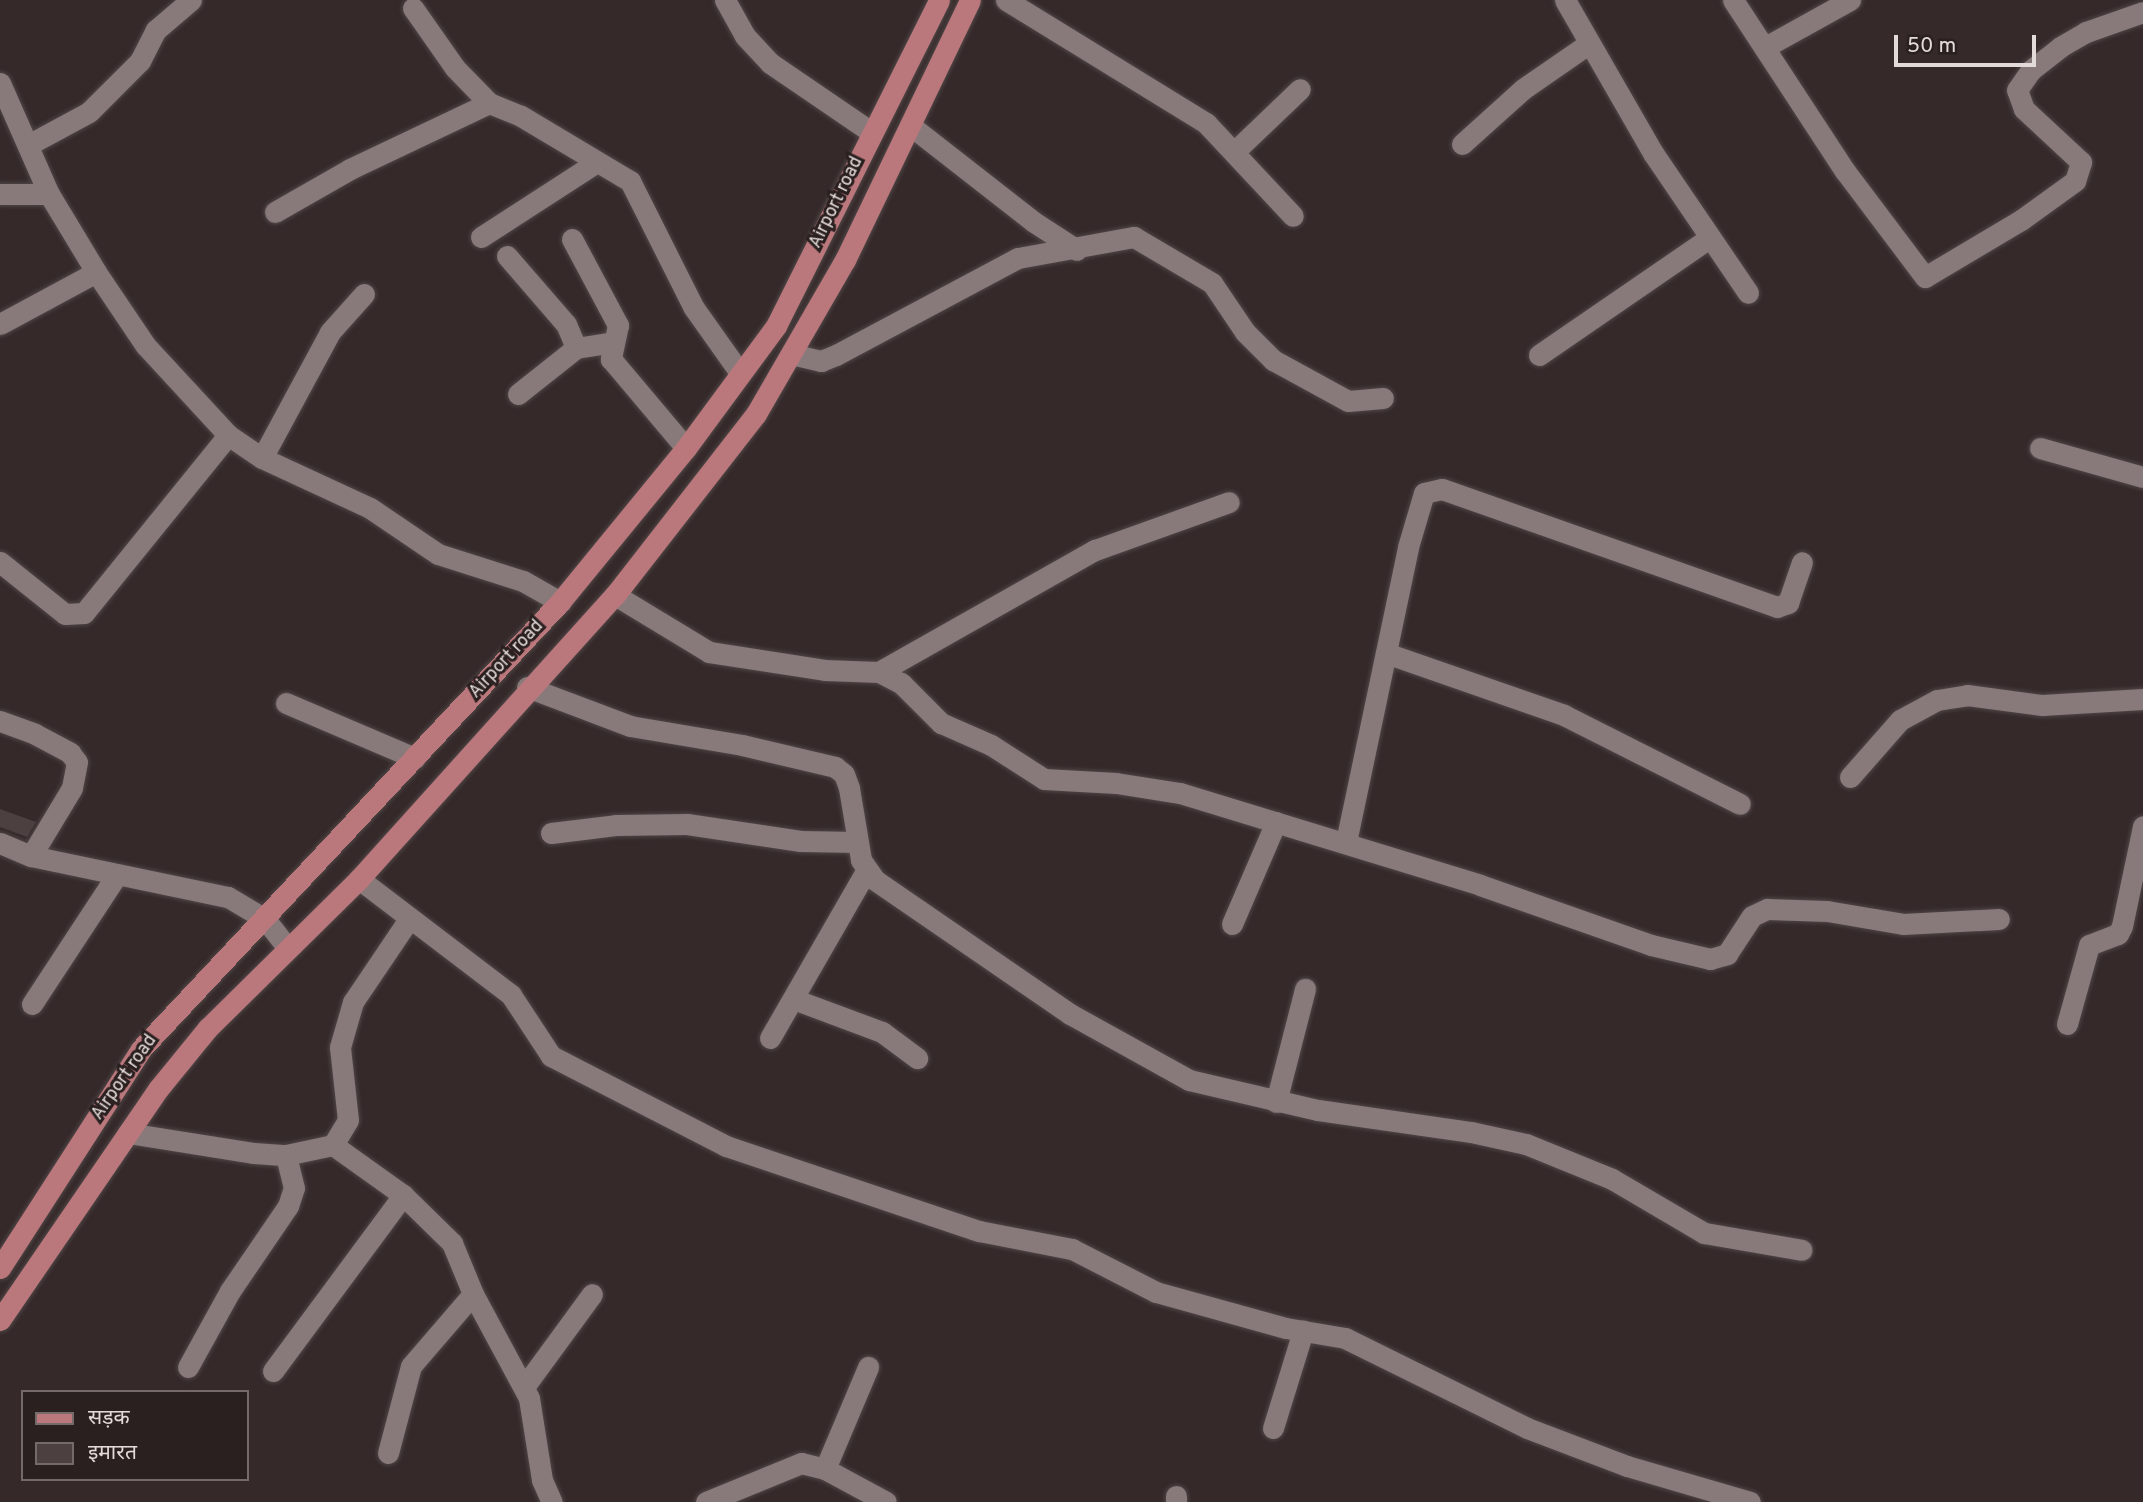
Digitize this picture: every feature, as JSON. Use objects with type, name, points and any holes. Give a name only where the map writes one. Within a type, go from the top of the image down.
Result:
[{"type":"main road","name":"Airport road","points":[[0,1268],[141,1049],[560,603],[686,448],[776,326],[939,0]]},
{"type":"main road","points":[[0,1320],[128,1133],[208,1028],[287,947],[359,879],[527,687],[615,595],[756,414],[845,260],[971,0]]},
{"type":"street","points":[[28,145],[89,112],[140,61],[156,30],[191,0]]},
{"type":"street","points":[[725,0],[746,36],[770,63],[871,132]]},
{"type":"street","points":[[1006,0],[1206,123],[1293,216]]},
{"type":"street","points":[[1565,0],[1588,44],[1708,239],[1748,293]]},
{"type":"street","points":[[1733,0],[1767,46],[1845,171],[1925,277],[2021,220],[2075,181],[2081,162],[2024,108],[2017,97],[2020,82],[2060,47],[2086,32],[2143,12]]},
{"type":"street","points":[[1767,46],[1850,0]]},
{"type":"street","points":[[413,8],[455,68],[489,103],[521,116],[634,186],[694,308],[740,373]]},
{"type":"street","points":[[1462,144],[1523,89],[1588,44]]},
{"type":"street","points":[[0,83],[49,194],[96,272],[146,346],[228,435],[262,458],[370,508],[438,554],[523,581],[560,603]]},
{"type":"street","points":[[1234,152],[1300,89]]},
{"type":"street","points":[[275,212],[350,169],[489,103]]},
{"type":"street","points":[[911,126],[1034,222],[1077,250]]},
{"type":"street","points":[[481,237],[597,162]]},
{"type":"street","points":[[0,194],[49,194]]},
{"type":"street","points":[[791,354],[821,360],[1018,258],[1077,250],[1120,238],[1145,241],[1212,283],[1245,332],[1273,360],[1348,401],[1383,398]]},
{"type":"street","points":[[572,239],[618,325],[611,359],[621,376],[686,448]]},
{"type":"street","points":[[1539,355],[1708,239]]},
{"type":"street","points":[[507,256],[566,324],[576,348]]},
{"type":"street","points":[[0,324],[96,272]]},
{"type":"street","points":[[262,458],[330,332],[364,294]]},
{"type":"street","points":[[518,394],[576,348],[614,342]]},
{"type":"street","points":[[0,562],[65,614],[84,613],[228,435]]},
{"type":"street","points":[[2040,448],[2143,477]]},
{"type":"street","points":[[1346,842],[1421,501],[1432,489],[1777,607],[1788,603],[1802,562]]},
{"type":"street","points":[[879,673],[1095,550],[1228,502]]},
{"type":"street","points":[[615,595],[709,652],[825,670],[879,673],[901,683],[942,723],[991,745],[1044,779],[1149,786],[1346,842],[1651,945],[1710,959],[1727,954],[1752,916],[1767,909],[1827,911],[1903,925],[1998,919]]},
{"type":"street","points":[[1386,653],[1575,720],[1740,804]]},
{"type":"street","points":[[527,687],[630,726],[742,745],[835,767],[844,774],[849,788],[857,842],[866,871],[1023,984],[1130,1050],[1189,1080],[1276,1102],[1526,1144],[1612,1179],[1704,1233],[1802,1250]]},
{"type":"street","points":[[1850,777],[1900,720],[1937,700],[1967,695],[2042,705],[2143,699]]},
{"type":"street","points":[[286,703],[415,758]]},
{"type":"street","points":[[0,721],[35,734],[70,753],[77,762],[72,788],[31,856]]},
{"type":"street","points":[[1232,923],[1276,822]]},
{"type":"street","points":[[551,833],[616,825],[687,824],[801,841],[857,842]]},
{"type":"street","points":[[2067,1024],[2089,945],[2118,933],[2122,926],[2143,826]]},
{"type":"street","points":[[0,843],[31,856],[117,876],[216,893],[265,919],[287,947]]},
{"type":"street","points":[[770,1038],[796,1000],[866,871]]},
{"type":"street","points":[[32,1004],[117,876]]},
{"type":"street","points":[[359,879],[511,995],[551,1056],[726,1146],[979,1231],[1072,1249],[1156,1292],[1303,1331],[1345,1338],[1578,1449],[1750,1502]]},
{"type":"street","points":[[333,1145],[348,1120],[340,1047],[353,1002],[409,919]]},
{"type":"street","points":[[1276,1102],[1305,989]]},
{"type":"street","points":[[796,1000],[882,1032],[917,1058]]},
{"type":"street","points":[[128,1133],[286,1154],[333,1145],[403,1195],[452,1243],[473,1294],[524,1387],[542,1480],[552,1502]]},
{"type":"street","points":[[188,1367],[230,1292],[289,1206],[294,1188],[286,1154]]},
{"type":"street","points":[[273,1371],[403,1195]]},
{"type":"street","points":[[388,1453],[411,1366],[473,1294]]},
{"type":"street","points":[[524,1387],[592,1294]]},
{"type":"street","points":[[1273,1428],[1303,1331]]},
{"type":"street","points":[[825,1469],[868,1367]]},
{"type":"street","points":[[706,1502],[793,1464],[825,1469],[886,1502]]},
{"type":"building","points":[[0,809],[36,822],[27,837],[0,827]]}]
